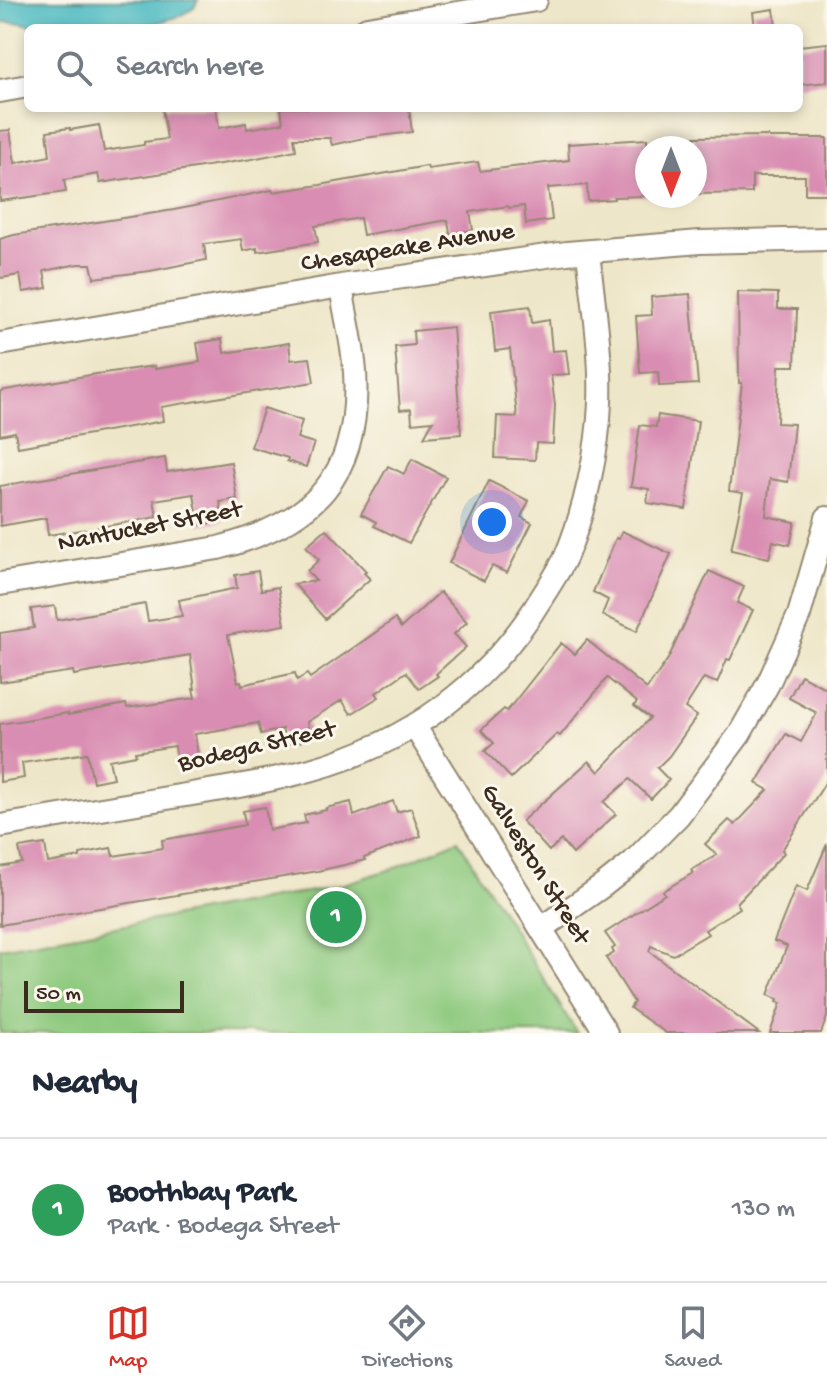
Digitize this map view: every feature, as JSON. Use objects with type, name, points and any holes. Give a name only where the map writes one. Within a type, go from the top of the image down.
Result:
[{"type":"street","points":[[391,24],[536,0]]},
{"type":"street","points":[[0,91],[24,87]]},
{"type":"street","name":"Chesapeake Avenue","points":[[0,344],[341,286],[588,252],[700,242],[827,239]]},
{"type":"street","name":"Bodega Street","points":[[0,826],[226,788],[312,770],[379,745],[415,727],[467,689],[507,648],[535,608],[566,557],[584,502],[600,403],[588,252]]},
{"type":"street","name":"Nantucket Street","points":[[0,584],[250,540],[287,523],[307,508],[341,466],[353,427],[355,369],[341,286]]},
{"type":"street","points":[[541,929],[633,862],[679,815],[739,735],[768,684],[799,615],[827,518]]},
{"type":"street","name":"Galveston Street","points":[[415,727],[606,1033]]},
{"type":"green space","points":[[458,840],[577,1033],[0,1033],[0,948],[334,887],[392,869]]},
{"type":"water","points":[[0,0],[198,0],[194,8],[180,16],[147,24],[0,22]]},
{"type":"building","points":[[774,9],[776,24],[754,24],[753,12]]},
{"type":"building","points":[[827,43],[827,82],[803,85],[803,46]]},
{"type":"building","points":[[163,112],[217,112],[219,128],[246,123],[247,129],[283,123],[282,112],[410,112],[412,132],[332,145],[330,138],[294,138],[296,150],[100,183],[98,174],[64,180],[66,192],[0,201],[0,131],[10,130],[15,163],[50,156],[47,131],[99,125],[104,151],[167,139]]},
{"type":"building","points":[[707,137],[827,138],[827,194],[805,194],[805,176],[752,176],[752,193],[707,194]]},
{"type":"building","points":[[635,140],[635,196],[588,201],[587,185],[548,188],[552,220],[526,224],[524,206],[508,206],[470,212],[473,230],[450,234],[448,220],[363,235],[360,218],[315,226],[318,242],[257,252],[257,248],[243,251],[241,239],[204,244],[206,260],[150,271],[94,278],[91,264],[78,264],[44,271],[47,288],[23,292],[20,275],[0,278],[0,239],[14,235],[427,166],[428,169],[478,162],[480,171],[569,160],[568,144]]},
{"type":"building","points":[[738,292],[778,293],[778,309],[797,309],[795,366],[779,366],[777,423],[794,424],[788,482],[770,479],[766,516],[795,522],[790,545],[773,541],[769,558],[731,550],[743,493],[729,491],[742,383],[739,383]]},
{"type":"building","points":[[690,294],[698,384],[659,386],[658,372],[640,373],[636,316],[652,315],[651,297]]},
{"type":"building","points":[[530,306],[532,323],[549,320],[552,351],[566,350],[569,374],[551,375],[555,405],[553,444],[536,443],[535,460],[495,458],[497,416],[517,417],[510,349],[495,351],[491,311]]},
{"type":"building","points":[[453,327],[461,434],[424,437],[433,421],[412,423],[411,409],[400,410],[395,347],[414,345],[413,331]]},
{"type":"building","points":[[222,339],[224,353],[289,343],[291,360],[310,358],[314,382],[161,407],[163,421],[18,447],[15,432],[0,435],[0,391],[96,374],[200,362],[197,343]]},
{"type":"building","points":[[264,408],[302,421],[297,438],[314,443],[306,467],[251,447]]},
{"type":"building","points":[[658,415],[698,421],[686,509],[647,503],[649,489],[631,486],[640,425],[656,427]]},
{"type":"building","points":[[165,458],[167,472],[231,462],[237,499],[220,502],[223,521],[199,525],[194,494],[154,500],[157,517],[95,528],[48,535],[46,518],[0,526],[0,486]]},
{"type":"building","points":[[412,459],[446,477],[409,543],[374,526],[376,522],[361,514],[388,466],[404,474]]},
{"type":"building","points":[[489,481],[529,501],[521,517],[532,523],[507,573],[492,566],[484,581],[449,563]]},
{"type":"building","points":[[326,529],[370,579],[325,619],[294,584],[316,581],[307,571],[319,560],[306,546]]},
{"type":"building","points":[[622,531],[671,554],[637,631],[602,615],[608,600],[593,592],[616,538],[619,539]]},
{"type":"building","points":[[258,571],[261,590],[278,587],[285,625],[228,635],[238,682],[241,681],[242,685],[295,673],[297,680],[307,674],[310,678],[395,619],[401,628],[440,592],[467,622],[454,634],[466,647],[436,674],[438,676],[419,689],[406,672],[376,693],[379,697],[351,714],[342,700],[307,722],[310,739],[286,745],[282,729],[261,734],[258,723],[195,734],[199,763],[177,766],[175,746],[135,752],[136,755],[109,760],[113,778],[93,782],[87,753],[22,763],[24,778],[0,782],[0,724],[126,704],[127,708],[195,698],[195,689],[190,655],[74,675],[73,671],[0,682],[0,633],[34,628],[31,609],[55,606],[57,620],[145,604],[148,621],[182,616],[179,600],[237,588],[235,575]]},
{"type":"building","points":[[709,571],[744,587],[737,603],[753,610],[717,683],[704,678],[685,708],[697,716],[657,768],[669,780],[651,799],[630,779],[604,802],[616,814],[573,854],[561,840],[549,851],[522,821],[589,761],[599,772],[650,718],[634,706],[637,702],[607,678],[560,736],[557,734],[511,778],[485,751],[494,743],[481,730],[504,709],[507,711],[561,643],[575,654],[587,640],[647,689],[668,659]]},
{"type":"building","points":[[801,675],[827,689],[827,779],[782,850],[784,853],[737,903],[740,908],[705,930],[708,934],[673,955],[651,946],[649,951],[759,1033],[666,1033],[630,1008],[634,1002],[606,958],[614,953],[612,949],[615,947],[605,933],[665,894],[663,891],[693,873],[691,870],[717,855],[705,844],[729,820],[735,825],[768,790],[756,783],[786,734],[801,742],[817,713],[789,698]]},
{"type":"building","points":[[393,801],[397,812],[411,808],[421,836],[365,860],[318,871],[0,925],[0,867],[22,863],[19,848],[45,844],[48,863],[111,848],[113,856],[163,848],[162,840],[245,825],[243,811],[265,807],[269,830],[306,823],[304,815],[351,802],[354,816]]},
{"type":"building","points":[[827,844],[827,1017],[821,1033],[770,1033],[781,1003],[768,995],[787,946],[774,941],[796,886],[807,891]]},
{"type":"place","name":"Boothbay Park","points":[[336,917]]}]
